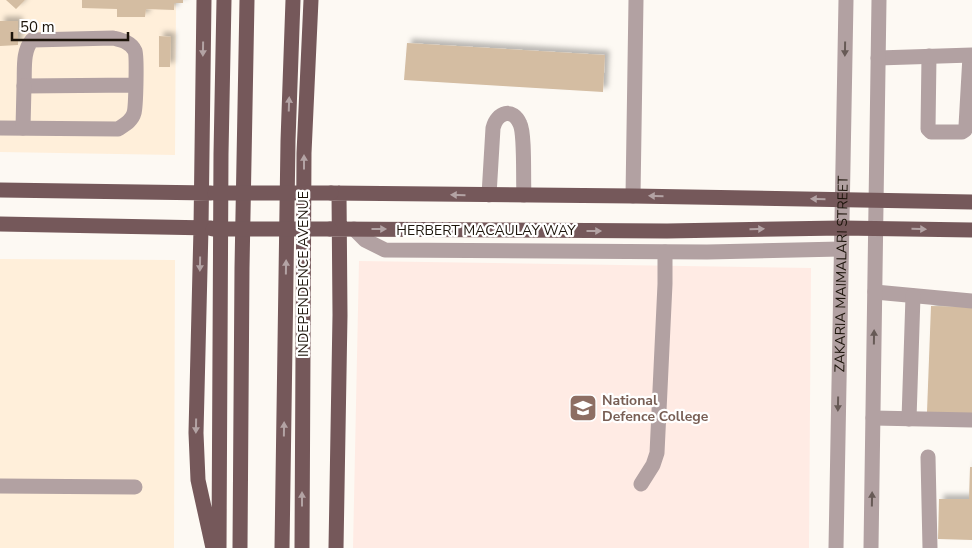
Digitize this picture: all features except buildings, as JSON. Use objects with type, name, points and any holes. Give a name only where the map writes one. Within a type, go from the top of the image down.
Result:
[{"type":"main road","points":[[204,0],[208,193],[196,433],[198,480],[213,548]]},
{"type":"main road","points":[[219,548],[221,154],[224,0]]},
{"type":"main road","points":[[240,548],[242,268],[248,0]]},
{"type":"main road","name":"INDEPENDENCE AVENUE","points":[[282,548],[288,140],[293,0]]},
{"type":"main road","name":"INDEPENDENCE AVENUE","points":[[302,548],[304,152],[311,0]]},
{"type":"main road","points":[[0,190],[633,196],[972,202]]},
{"type":"main road","points":[[335,193],[341,229],[336,548]]},
{"type":"main road","name":"HERBERT MACAULAY WAY","points":[[0,224],[341,229],[667,231],[875,228],[972,230]]},
{"type":"street","points":[[633,196],[636,0]]},
{"type":"street","name":"ZAKARIA MAIMALARI STREET","points":[[836,548],[846,0]]},
{"type":"street","points":[[871,548],[879,0]]},
{"type":"street","points":[[0,128],[118,129],[127,124],[134,114],[136,85],[136,53],[132,46],[124,41],[112,38],[32,40],[25,52],[24,128]]},
{"type":"street","points":[[878,58],[929,56],[971,56],[966,126],[962,132],[931,132],[928,129],[929,56]]},
{"type":"street","points":[[24,86],[136,85]]},
{"type":"street","points":[[489,195],[494,121],[500,115],[507,114],[515,116],[521,126],[524,195]]},
{"type":"street","points":[[341,229],[385,250],[665,252],[842,249]]},
{"type":"street","points":[[641,484],[653,466],[656,453],[665,294],[665,252]]},
{"type":"street","points":[[876,292],[972,301]]},
{"type":"street","points":[[909,419],[913,296]]},
{"type":"street","points":[[873,418],[972,420]]},
{"type":"street","points":[[928,457],[930,548]]},
{"type":"street","points":[[0,486],[135,487]]},
{"type":"shaded area","points":[[0,0],[176,0],[175,155],[0,152]]},
{"type":"shaded area","points":[[0,259],[175,260],[174,548],[0,548]]},
{"type":"shaded area","name":"National Defence College","points":[[359,261],[811,268],[809,548],[353,548]]},
{"type":"place","name":"National Defence College","points":[[583,408]]}]
